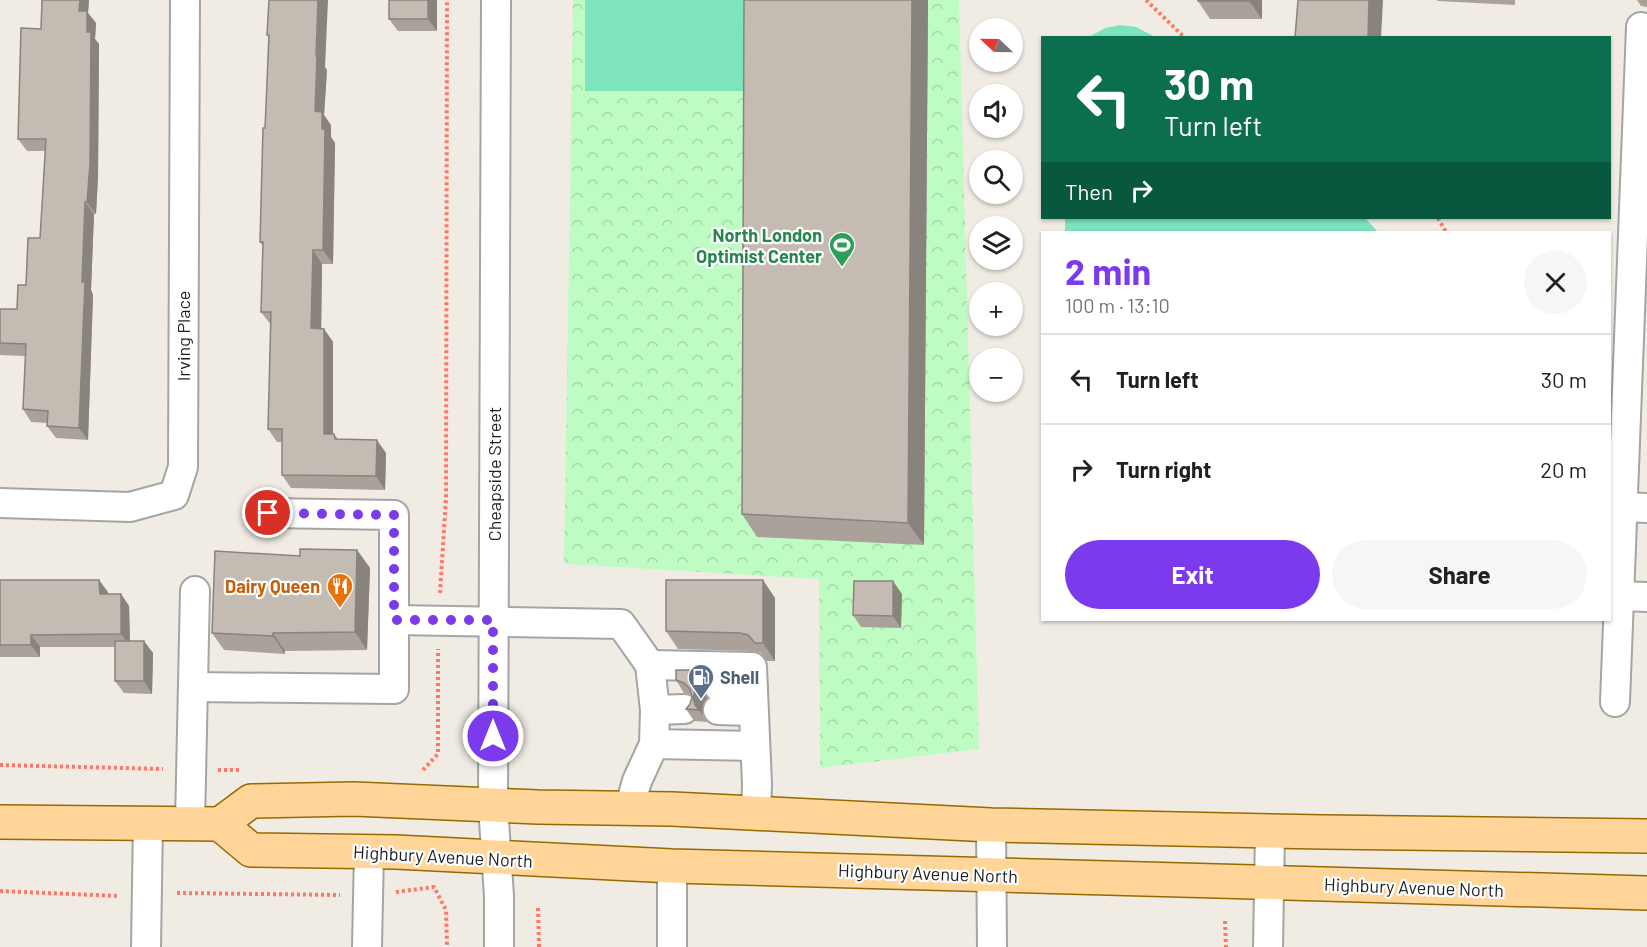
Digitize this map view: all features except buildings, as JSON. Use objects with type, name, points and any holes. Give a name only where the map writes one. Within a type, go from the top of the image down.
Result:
[{"type":"main road","points":[[0,822],[205,824],[251,801],[354,799],[672,809],[991,825],[1647,836]]},
{"type":"main road","name":"Highbury Avenue North","points":[[205,824],[250,850],[369,851],[672,866],[1647,893]]},
{"type":"street","name":"Irving Place","points":[[0,504],[130,507],[174,495],[183,467],[185,0]]},
{"type":"street","name":"Cheapside Street","points":[[496,0],[493,805],[499,896],[499,947]]},
{"type":"street","points":[[1615,702],[1619,596],[1635,507],[1641,198],[1641,27]]},
{"type":"street","points":[[193,687],[394,689],[394,515],[268,513]]},
{"type":"street","points":[[195,591],[193,687],[205,824]]},
{"type":"street","points":[[1619,596],[1647,597]]},
{"type":"street","points":[[394,620],[621,624],[653,687],[654,744],[637,781],[629,809]]},
{"type":"street","points":[[653,687],[752,667],[756,815]]},
{"type":"street","points":[[653,687],[684,697]]},
{"type":"street","points":[[719,699],[753,700]]},
{"type":"street","points":[[654,744],[755,746]]},
{"type":"street","points":[[146,947],[148,823]]},
{"type":"street","points":[[991,825],[992,947]]},
{"type":"street","points":[[1268,947],[1270,831]]},
{"type":"street","points":[[367,947],[370,896],[369,851]]},
{"type":"street","points":[[672,866],[672,947]]},
{"type":"path","points":[[1146,0],[1183,36]]},
{"type":"path","points":[[174,893],[370,896],[434,887],[446,910],[447,947]]},
{"type":"path","points":[[0,891],[122,896]]},
{"type":"path","points":[[538,908],[539,947]]},
{"type":"path","points":[[1225,921],[1226,947]]},
{"type":"green space","points":[[573,0],[959,0],[979,749],[820,768],[819,579],[564,564]]},
{"type":"green space","points":[[585,0],[746,0],[745,91],[585,91]]},
{"type":"green space","points":[[1120,25],[1136,27],[1153,36],[1091,36],[1105,28]]},
{"type":"green space","points":[[1065,219],[1366,219],[1377,231],[1065,231]]},
{"type":"place","name":"North London Optimist Center","points":[[842,268]]},
{"type":"place","name":"Dairy Queen","points":[[340,609]]},
{"type":"place","name":"Shell","points":[[701,700]]},
{"type":"route","points":[[268,513],[394,515],[394,620],[493,620],[493,736]]}]
